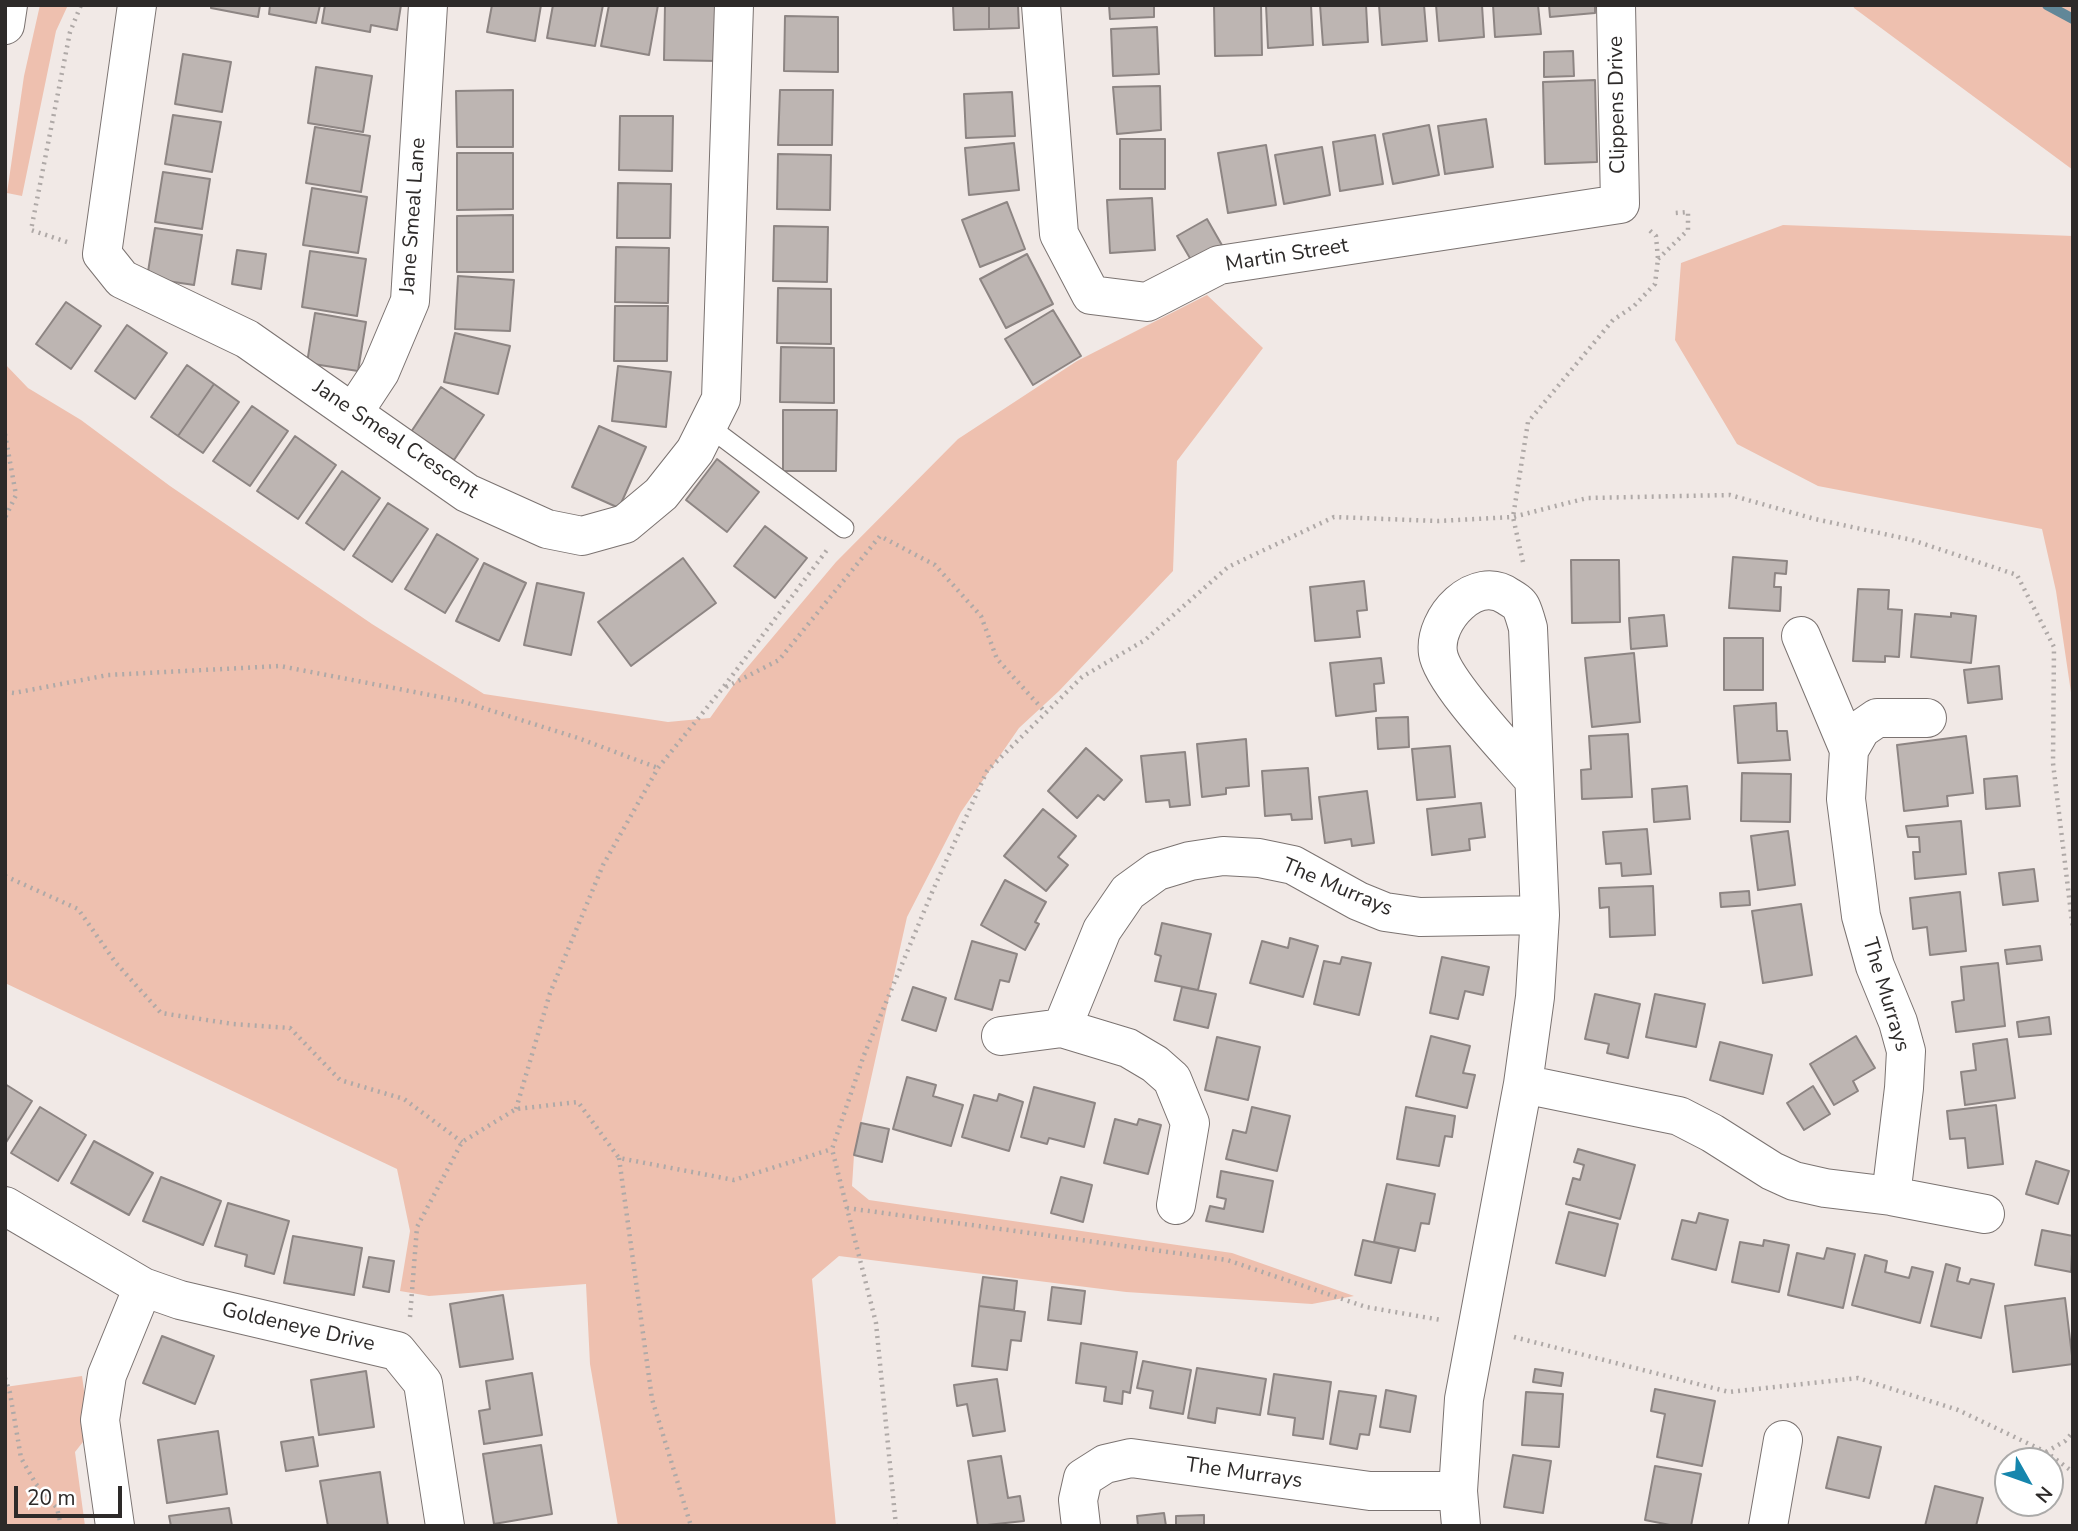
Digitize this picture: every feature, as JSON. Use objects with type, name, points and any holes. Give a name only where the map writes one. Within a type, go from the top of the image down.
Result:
[{"type":"street","points":[[5,25],[8,5]]},
{"type":"street","points":[[102,254],[136,5]]},
{"type":"street","name":"Jane Smeal Lane","points":[[353,413],[380,372],[410,301],[428,5]]},
{"type":"street","name":"Jane Smeal Crescent","points":[[102,254],[122,279],[247,340],[467,493],[547,529],[582,536],[625,524],[661,494],[695,451],[721,399],[734,5]]},
{"type":"street","name":"Martin Street","points":[[1041,5],[1059,234],[1091,295],[1147,302],[1219,265],[1620,204]]},
{"type":"street","name":"Clippens Drive","points":[[1616,5],[1620,204]]},
{"type":"street","points":[[1526,573],[1528,628]]},
{"type":"street","name":"The Murrays","points":[[1081,1526],[1078,1500],[1083,1478],[1105,1464],[1131,1458],[1370,1491],[1460,1508],[1464,1399],[1523,1084],[1535,997],[1540,915],[1528,628],[1520,605],[1504,593],[1484,590],[1464,600],[1449,614],[1439,633],[1438,654],[1445,673],[1458,691],[1534,780]]},
{"type":"street","name":"The Murrays","points":[[1801,636],[1849,750],[1846,799],[1861,916],[1875,966],[1898,1022],[1906,1051],[1891,1196]]},
{"type":"street","points":[[1849,750],[1861,729],[1877,718],[1927,718]]},
{"type":"street","name":"The Murrays","points":[[1062,1028],[1102,930],[1128,892],[1157,871],[1190,861],[1223,856],[1259,858],[1293,864],[1358,901],[1385,912],[1420,917],[1540,915]]},
{"type":"street","points":[[1002,1036],[1062,1028],[1128,1048],[1172,1079],[1190,1123],[1176,1205]]},
{"type":"street","points":[[1523,1084],[1679,1116],[1712,1133],[1772,1171],[1794,1181],[1985,1213]]},
{"type":"street","name":"Goldeneye Drive","points":[[5,1206],[143,1287],[180,1300],[397,1351],[422,1383],[445,1526]]},
{"type":"street","points":[[115,1526],[100,1420],[107,1375],[143,1287]]},
{"type":"street","points":[[1768,1526],[1783,1440]]},
{"type":"lane","points":[[708,426],[844,528]]},
{"type":"path","points":[[81,5],[69,32],[31,230],[102,254]]},
{"type":"path","points":[[1526,573],[1513,517],[1528,422],[1613,320],[1634,306],[1655,284],[1658,259],[1656,236],[1620,204]]},
{"type":"path","points":[[1658,259],[1688,230],[1688,212],[1675,212]]},
{"type":"path","points":[[5,434],[16,495],[5,518]]},
{"type":"path","points":[[896,1526],[876,1323],[832,1149],[864,1055],[933,890],[987,771],[1082,677],[1145,640],[1228,567],[1334,517],[1438,521],[1513,517],[1587,498],[1730,495],[1815,519],[1912,540],[2017,575],[2054,647],[2053,763],[2073,930]]},
{"type":"path","points":[[516,1109],[550,993],[603,865],[658,768],[722,689],[844,528]]},
{"type":"path","points":[[722,689],[779,660],[880,536],[935,565],[981,615],[997,659],[1046,713]]},
{"type":"path","points":[[5,692],[13,693],[108,675],[280,666],[461,701],[578,738],[658,768]]},
{"type":"path","points":[[5,876],[78,908],[116,962],[161,1013],[233,1024],[290,1028],[340,1080],[404,1099],[462,1142]]},
{"type":"path","points":[[397,1351],[410,1317],[417,1227],[462,1142],[516,1109],[579,1102],[620,1158],[652,1399],[691,1526]]},
{"type":"path","points":[[620,1158],[734,1180],[832,1149]]},
{"type":"path","points":[[847,1208],[1227,1260],[1366,1307],[1476,1327],[1729,1392],[1858,1378],[1958,1410],[2036,1447]]},
{"type":"path","points":[[5,1378],[21,1458],[36,1484],[57,1508],[61,1526]]},
{"type":"path","points":[[2055,1447],[2073,1432]]},
{"type":"shaded area","points":[[40,5],[68,5],[56,31],[22,196],[7,193],[24,76]]},
{"type":"shaded area","points":[[1853,5],[2073,5],[2073,170],[1854,8]]},
{"type":"shaded area","points":[[1783,225],[2073,236],[2073,706],[2056,591],[2042,529],[1818,486],[1737,444],[1675,340],[1681,263]]},
{"type":"shaded area","points":[[1207,295],[1263,348],[1177,461],[1173,571],[1059,691],[1019,728],[961,812],[907,917],[854,1155],[852,1186],[869,1200],[1232,1253],[1354,1296],[1312,1304],[1126,1292],[839,1256],[812,1279],[836,1526],[618,1526],[590,1364],[586,1284],[429,1296],[400,1291],[410,1231],[397,1169],[5,983],[5,364],[28,388],[81,420],[170,486],[372,624],[484,694],[668,722],[710,718],[740,676],[836,562],[958,439],[1077,361]]},
{"type":"shaded area","points":[[82,1376],[90,1433],[75,1452],[85,1526],[6,1526],[5,1387]]},
{"type":"building","points":[[211,5],[260,5],[258,17],[211,8]]},
{"type":"building","points":[[270,5],[320,5],[316,23],[269,14]]},
{"type":"building","points":[[325,5],[401,5],[397,30],[371,25],[370,32],[322,23]]},
{"type":"building","points":[[492,5],[541,5],[535,41],[487,32]]},
{"type":"building","points":[[553,5],[603,5],[595,46],[547,38]]},
{"type":"building","points":[[609,5],[658,5],[649,55],[601,46]]},
{"type":"building","points":[[665,5],[718,6],[718,61],[664,60]]},
{"type":"building","points":[[953,5],[989,5],[989,29],[954,30]]},
{"type":"building","points":[[989,5],[1018,5],[1019,28],[989,29]]},
{"type":"building","points":[[1109,5],[1154,5],[1154,17],[1110,19]]},
{"type":"building","points":[[1214,5],[1261,5],[1262,55],[1215,56]]},
{"type":"building","points":[[1266,5],[1311,5],[1313,45],[1268,48]]},
{"type":"building","points":[[1320,5],[1366,5],[1368,42],[1323,45]]},
{"type":"building","points":[[1379,5],[1424,5],[1427,41],[1382,45]]},
{"type":"building","points":[[1436,5],[1482,5],[1484,37],[1439,41]]},
{"type":"building","points":[[1493,5],[1538,5],[1541,34],[1495,37]]},
{"type":"building","points":[[1549,5],[1595,5],[1595,13],[1550,17]]},
{"type":"building","points":[[785,16],[838,17],[838,72],[784,71]]},
{"type":"building","points":[[1157,27],[1159,74],[1113,76],[1111,29]]},
{"type":"building","points":[[1573,51],[1574,76],[1544,77],[1544,52]]},
{"type":"building","points":[[183,54],[231,62],[222,112],[175,104]]},
{"type":"building","points":[[316,67],[372,76],[363,132],[308,123]]},
{"type":"building","points":[[1595,80],[1597,162],[1545,164],[1543,82]]},
{"type":"building","points":[[1160,86],[1161,130],[1117,134],[1113,87]]},
{"type":"building","points":[[513,90],[513,147],[457,147],[456,91]]},
{"type":"building","points":[[780,90],[833,90],[832,145],[778,145]]},
{"type":"building","points":[[1012,92],[1015,136],[966,138],[964,94]]},
{"type":"building","points":[[173,115],[221,122],[212,172],[165,164]]},
{"type":"building","points":[[620,116],[673,116],[672,171],[619,170]]},
{"type":"building","points":[[1486,119],[1493,167],[1445,174],[1438,126]]},
{"type":"building","points":[[1429,125],[1439,175],[1393,184],[1383,134]]},
{"type":"building","points":[[315,127],[370,136],[361,192],[306,183]]},
{"type":"building","points":[[1375,135],[1383,184],[1340,191],[1333,142]]},
{"type":"building","points":[[1120,139],[1165,139],[1165,189],[1120,189]]},
{"type":"building","points":[[1014,143],[1019,190],[969,195],[965,148]]},
{"type":"building","points":[[1266,145],[1276,205],[1228,213],[1218,153]]},
{"type":"building","points":[[1322,147],[1330,195],[1284,204],[1275,155]]},
{"type":"building","points":[[457,153],[513,153],[513,209],[457,210]]},
{"type":"building","points":[[778,154],[831,155],[830,210],[777,209]]},
{"type":"building","points":[[163,172],[210,179],[202,229],[155,222]]},
{"type":"building","points":[[618,183],[671,184],[670,238],[617,238]]},
{"type":"building","points":[[312,188],[367,197],[358,253],[303,245]]},
{"type":"building","points":[[1152,198],[1155,250],[1110,253],[1107,200]]},
{"type":"building","points":[[1007,202],[1025,249],[980,267],[962,220]]},
{"type":"building","points":[[513,215],[513,272],[457,272],[457,216]]},
{"type":"building","points":[[1207,219],[1223,247],[1194,265],[1177,236]]},
{"type":"building","points":[[774,226],[828,227],[827,282],[773,281]]},
{"type":"building","points":[[155,228],[202,235],[194,285],[147,278]]},
{"type":"building","points":[[616,247],[669,248],[668,303],[615,302]]},
{"type":"building","points":[[237,250],[266,254],[261,289],[232,284]]},
{"type":"building","points":[[310,251],[366,259],[357,316],[302,307]]},
{"type":"building","points":[[1027,254],[1053,304],[1006,328],[980,279]]},
{"type":"building","points":[[458,276],[514,280],[510,331],[455,329]]},
{"type":"building","points":[[778,288],[831,289],[831,344],[777,343]]},
{"type":"building","points":[[66,302],[101,326],[71,369],[36,344]]},
{"type":"building","points":[[615,306],[668,306],[667,361],[614,361]]},
{"type":"building","points":[[1053,310],[1081,356],[1033,385],[1005,339]]},
{"type":"building","points":[[315,313],[366,322],[358,371],[307,363]]},
{"type":"building","points":[[127,325],[167,353],[135,399],[95,371]]},
{"type":"building","points":[[455,333],[510,346],[498,394],[444,382]]},
{"type":"building","points":[[781,347],[834,348],[834,403],[780,402]]},
{"type":"building","points":[[187,365],[214,384],[178,436],[151,417]]},
{"type":"building","points":[[618,366],[671,372],[666,427],[612,421]]},
{"type":"building","points":[[214,384],[239,402],[203,453],[178,436]]},
{"type":"building","points":[[441,387],[484,415],[454,460],[411,432]]},
{"type":"building","points":[[252,406],[288,431],[250,486],[213,461]]},
{"type":"building","points":[[783,410],[837,410],[836,471],[783,471]]},
{"type":"building","points":[[599,426],[646,447],[619,508],[572,487]]},
{"type":"building","points":[[295,436],[336,465],[298,519],[257,491]]},
{"type":"building","points":[[717,459],[759,492],[727,532],[686,500]]},
{"type":"building","points":[[342,471],[380,498],[344,550],[306,523]]},
{"type":"building","points":[[388,503],[428,529],[392,582],[353,556]]},
{"type":"building","points":[[765,526],[807,558],[775,598],[734,566]]},
{"type":"building","points":[[437,534],[478,559],[445,613],[405,589]]},
{"type":"building","points":[[1733,557],[1787,561],[1786,574],[1775,573],[1774,587],[1781,587],[1780,611],[1729,608]]},
{"type":"building","points":[[683,558],[716,603],[631,666],[598,622]]},
{"type":"building","points":[[1571,560],[1619,560],[1620,622],[1572,623]]},
{"type":"building","points":[[484,563],[526,583],[499,641],[456,621]]},
{"type":"building","points":[[1364,581],[1367,610],[1357,611],[1360,637],[1315,641],[1310,587]]},
{"type":"building","points":[[537,583],[584,593],[571,655],[524,645]]},
{"type":"building","points":[[1858,589],[1889,590],[1888,609],[1902,610],[1899,657],[1885,656],[1885,662],[1853,661]]},
{"type":"building","points":[[1951,613],[1976,616],[1971,663],[1911,657],[1915,614],[1951,617]]},
{"type":"building","points":[[1664,615],[1667,646],[1631,649],[1629,618]]},
{"type":"building","points":[[1724,638],[1763,638],[1763,690],[1724,690]]},
{"type":"building","points":[[1634,653],[1640,722],[1592,727],[1585,658]]},
{"type":"building","points":[[1381,658],[1384,683],[1374,684],[1376,711],[1336,716],[1330,663]]},
{"type":"building","points":[[1999,666],[2002,699],[1968,703],[1964,670]]},
{"type":"building","points":[[1776,703],[1777,731],[1787,731],[1790,760],[1738,763],[1734,706]]},
{"type":"building","points":[[1408,717],[1409,747],[1378,749],[1376,718]]},
{"type":"building","points":[[1628,734],[1632,797],[1582,799],[1581,770],[1591,769],[1589,736]]},
{"type":"building","points":[[1966,736],[1973,793],[1947,796],[1948,806],[1904,811],[1897,745]]},
{"type":"building","points":[[1246,739],[1249,786],[1226,788],[1226,794],[1202,797],[1197,744]]},
{"type":"building","points":[[1450,746],[1455,797],[1417,800],[1412,749]]},
{"type":"building","points":[[1086,748],[1122,780],[1104,800],[1098,795],[1077,818],[1048,791]]},
{"type":"building","points":[[1185,752],[1190,805],[1170,807],[1169,800],[1146,802],[1141,756]]},
{"type":"building","points":[[1308,768],[1312,819],[1292,820],[1291,814],[1265,816],[1262,771]]},
{"type":"building","points":[[1742,773],[1791,774],[1790,822],[1741,821]]},
{"type":"building","points":[[2017,776],[2020,806],[1986,809],[1984,779]]},
{"type":"building","points":[[1687,786],[1690,819],[1654,822],[1652,789]]},
{"type":"building","points":[[1367,791],[1374,843],[1352,846],[1351,839],[1325,843],[1319,797]]},
{"type":"building","points":[[1481,803],[1485,837],[1469,839],[1470,850],[1432,855],[1427,809]]},
{"type":"building","points":[[1043,809],[1076,836],[1058,857],[1068,865],[1046,891],[1004,856]]},
{"type":"building","points":[[1961,821],[1966,874],[1915,879],[1913,852],[1920,852],[1919,837],[1908,837],[1906,826]]},
{"type":"building","points":[[1647,829],[1651,874],[1622,876],[1621,863],[1606,864],[1603,832]]},
{"type":"building","points":[[1788,831],[1795,885],[1758,890],[1751,836]]},
{"type":"building","points":[[2034,869],[2038,901],[2003,905],[1999,873]]},
{"type":"building","points":[[1005,880],[1046,902],[1035,922],[1039,924],[1025,950],[981,925]]},
{"type":"building","points":[[1653,886],[1655,935],[1610,937],[1609,907],[1600,908],[1599,888]]},
{"type":"building","points":[[1749,891],[1750,905],[1721,907],[1720,893]]},
{"type":"building","points":[[1960,892],[1966,951],[1930,955],[1927,927],[1913,929],[1910,898]]},
{"type":"building","points":[[1801,904],[1812,975],[1763,983],[1752,911]]},
{"type":"building","points":[[1162,923],[1211,934],[1198,990],[1155,981],[1161,956],[1155,954]]},
{"type":"building","points":[[1290,938],[1318,946],[1303,997],[1250,983],[1262,941],[1288,948]]},
{"type":"building","points":[[972,941],[1017,954],[1009,982],[1000,980],[992,1010],[955,999]]},
{"type":"building","points":[[2040,946],[2042,960],[2007,964],[2005,950]]},
{"type":"building","points":[[1342,957],[1371,963],[1359,1015],[1314,1004],[1324,961],[1340,964]]},
{"type":"building","points":[[1442,957],[1489,967],[1483,995],[1465,991],[1458,1019],[1430,1013]]},
{"type":"building","points":[[1998,963],[2005,1026],[1956,1032],[1952,1002],[1964,1000],[1961,967]]},
{"type":"building","points":[[913,987],[946,998],[936,1031],[902,1020]]},
{"type":"building","points":[[1182,987],[1216,994],[1208,1028],[1174,1020]]},
{"type":"building","points":[[1595,994],[1640,1004],[1628,1058],[1607,1053],[1609,1044],[1585,1039]]},
{"type":"building","points":[[1655,994],[1705,1004],[1696,1047],[1646,1037]]},
{"type":"building","points":[[2049,1017],[2051,1034],[2019,1037],[2017,1022]]},
{"type":"building","points":[[1431,1036],[1470,1046],[1463,1073],[1475,1075],[1467,1108],[1416,1096]]},
{"type":"building","points":[[1856,1036],[1875,1068],[1853,1081],[1858,1091],[1834,1105],[1810,1064]]},
{"type":"building","points":[[1217,1037],[1260,1047],[1248,1100],[1205,1090]]},
{"type":"building","points":[[2007,1039],[2015,1098],[1965,1105],[1961,1072],[1976,1070],[1973,1044]]},
{"type":"building","points":[[1720,1042],[1772,1055],[1763,1094],[1710,1080]]},
{"type":"building","points":[[907,1077],[936,1085],[933,1096],[963,1105],[951,1146],[893,1129]]},
{"type":"building","points":[[5,1084],[32,1101],[5,1144]]},
{"type":"building","points":[[1813,1086],[1830,1114],[1804,1130],[1787,1103]]},
{"type":"building","points":[[1034,1087],[1095,1103],[1084,1147],[1049,1138],[1047,1144],[1021,1137]]},
{"type":"building","points":[[999,1094],[1023,1102],[1009,1151],[962,1137],[974,1095],[997,1101]]},
{"type":"building","points":[[1996,1105],[2003,1164],[1968,1168],[1965,1138],[1950,1139],[1947,1111]]},
{"type":"building","points":[[40,1107],[86,1135],[58,1181],[11,1153]]},
{"type":"building","points":[[1252,1107],[1290,1116],[1277,1171],[1226,1159],[1233,1130],[1246,1133]]},
{"type":"building","points":[[1406,1107],[1455,1116],[1452,1137],[1445,1136],[1439,1166],[1397,1159]]},
{"type":"building","points":[[1115,1119],[1137,1125],[1139,1119],[1161,1125],[1148,1174],[1104,1163]]},
{"type":"building","points":[[861,1123],[889,1129],[882,1162],[854,1155]]},
{"type":"building","points":[[94,1141],[153,1173],[129,1215],[71,1183]]},
{"type":"building","points":[[1578,1149],[1635,1165],[1620,1219],[1566,1204],[1573,1178],[1580,1180],[1584,1165],[1574,1162]]},
{"type":"building","points":[[2036,1161],[2069,1171],[2058,1204],[2026,1194]]},
{"type":"building","points":[[1221,1171],[1273,1181],[1263,1232],[1206,1221],[1210,1206],[1224,1209],[1226,1199],[1217,1197]]},
{"type":"building","points":[[161,1177],[221,1201],[203,1245],[143,1221]]},
{"type":"building","points":[[1061,1177],[1092,1185],[1083,1222],[1051,1213]]},
{"type":"building","points":[[1387,1184],[1435,1194],[1429,1224],[1421,1223],[1415,1251],[1374,1242]]},
{"type":"building","points":[[228,1203],[289,1221],[274,1274],[245,1266],[247,1255],[215,1246]]},
{"type":"building","points":[[1569,1212],[1618,1224],[1605,1276],[1556,1263]]},
{"type":"building","points":[[1699,1213],[1728,1220],[1716,1270],[1672,1259],[1682,1220],[1696,1223]]},
{"type":"building","points":[[2042,1230],[2073,1236],[2071,1272],[2035,1265]]},
{"type":"building","points":[[293,1236],[362,1248],[354,1295],[284,1283]]},
{"type":"building","points":[[1363,1240],[1399,1248],[1391,1283],[1355,1275]]},
{"type":"building","points":[[1764,1240],[1789,1245],[1779,1292],[1732,1282],[1740,1242],[1763,1246]]},
{"type":"building","points":[[1827,1248],[1855,1254],[1843,1308],[1788,1295],[1797,1253],[1824,1259]]},
{"type":"building","points":[[1865,1255],[1887,1261],[1885,1272],[1909,1278],[1912,1267],[1933,1272],[1920,1323],[1852,1305]]},
{"type":"building","points":[[369,1257],[394,1261],[389,1292],[363,1287]]},
{"type":"building","points":[[1946,1264],[1960,1268],[1957,1281],[1969,1284],[1971,1279],[1994,1284],[1981,1338],[1931,1326]]},
{"type":"building","points":[[983,1277],[1017,1281],[1014,1310],[979,1306]]},
{"type":"building","points":[[1052,1287],[1085,1291],[1081,1324],[1048,1320]]},
{"type":"building","points":[[503,1295],[513,1359],[460,1367],[450,1304]]},
{"type":"building","points":[[2065,1298],[2073,1364],[2013,1372],[2005,1306]]},
{"type":"building","points":[[979,1306],[1025,1312],[1021,1341],[1011,1340],[1007,1370],[972,1366]]},
{"type":"building","points":[[162,1336],[214,1356],[195,1404],[143,1383]]},
{"type":"building","points":[[1081,1343],[1137,1352],[1130,1393],[1123,1391],[1122,1404],[1104,1401],[1106,1387],[1076,1383]]},
{"type":"building","points":[[1143,1361],[1191,1370],[1183,1414],[1150,1408],[1153,1391],[1137,1388]]},
{"type":"building","points":[[1197,1368],[1266,1379],[1260,1415],[1217,1408],[1215,1423],[1188,1418]]},
{"type":"building","points":[[1535,1369],[1563,1373],[1561,1386],[1533,1382]]},
{"type":"building","points":[[366,1371],[374,1427],[319,1435],[311,1380]]},
{"type":"building","points":[[532,1373],[542,1435],[484,1444],[479,1411],[490,1409],[486,1381]]},
{"type":"building","points":[[1274,1374],[1331,1382],[1323,1439],[1293,1435],[1295,1418],[1268,1414]]},
{"type":"building","points":[[997,1379],[1005,1431],[973,1436],[967,1404],[957,1406],[954,1385]]},
{"type":"building","points":[[1655,1389],[1715,1401],[1702,1466],[1657,1457],[1665,1414],[1651,1411]]},
{"type":"building","points":[[1386,1390],[1416,1396],[1410,1432],[1380,1427]]},
{"type":"building","points":[[1339,1391],[1376,1396],[1369,1435],[1360,1434],[1357,1449],[1330,1444]]},
{"type":"building","points":[[1526,1392],[1563,1394],[1559,1447],[1522,1445]]},
{"type":"building","points":[[218,1431],[227,1494],[167,1503],[158,1440]]},
{"type":"building","points":[[313,1437],[318,1466],[286,1471],[281,1442]]},
{"type":"building","points":[[1838,1437],[1881,1447],[1869,1498],[1826,1488]]},
{"type":"building","points":[[541,1445],[552,1514],[494,1524],[483,1454]]},
{"type":"building","points":[[1513,1455],[1551,1461],[1543,1513],[1504,1507]]},
{"type":"building","points":[[1001,1456],[1008,1498],[1020,1496],[1024,1521],[978,1526],[968,1461]]},
{"type":"building","points":[[1655,1466],[1701,1474],[1691,1526],[1645,1520]]},
{"type":"building","points":[[380,1472],[388,1526],[328,1526],[320,1481]]},
{"type":"building","points":[[1935,1486],[1983,1498],[1976,1526],[1925,1526]]},
{"type":"building","points":[[229,1508],[232,1526],[171,1526],[169,1516]]},
{"type":"building","points":[[1164,1513],[1166,1526],[1138,1526],[1137,1516]]},
{"type":"building","points":[[1204,1515],[1204,1526],[1176,1526],[1176,1516]]},
{"type":"waterway","points":[[2047,5],[2073,19]]}]
